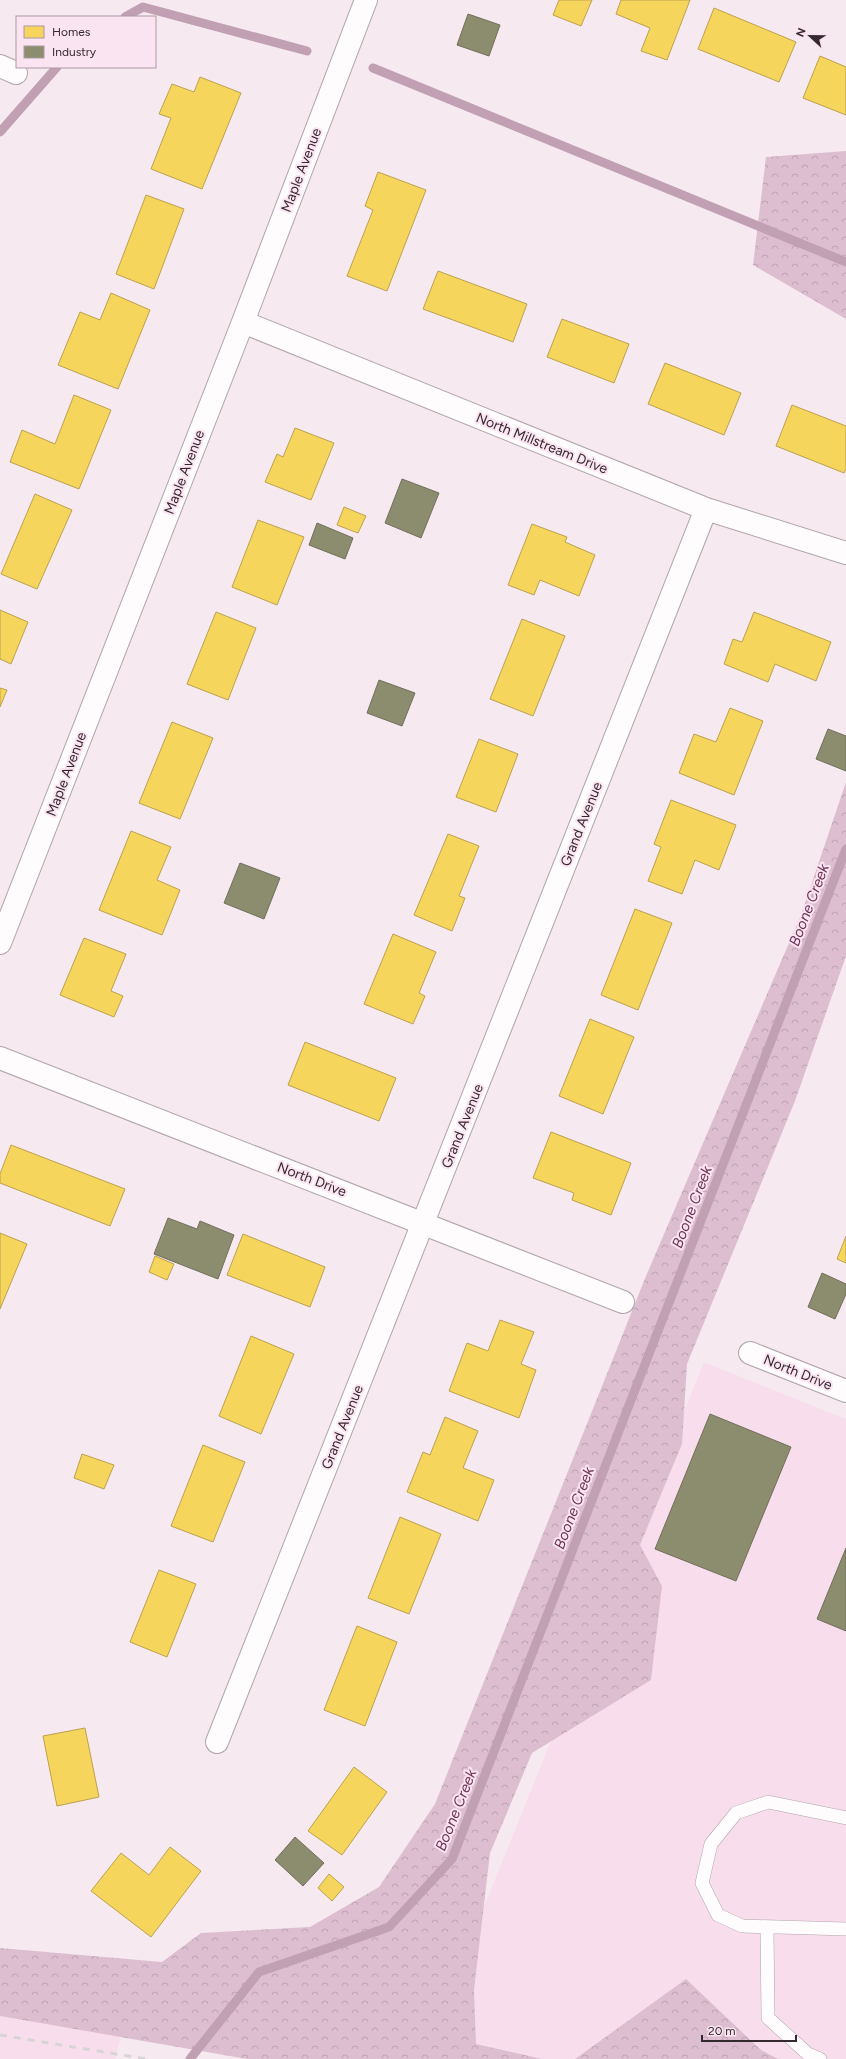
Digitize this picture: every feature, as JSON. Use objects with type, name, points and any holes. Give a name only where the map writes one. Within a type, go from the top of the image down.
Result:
[{"type":"street","name":"Maple Avenue","points":[[0,943],[243,322],[366,0]]},
{"type":"street","name":"North Millstream Drive","points":[[243,322],[706,509],[846,553]]},
{"type":"street","name":"Grand Avenue","points":[[217,1742],[706,509]]},
{"type":"street","name":"North Drive","points":[[0,1058],[623,1302]]},
{"type":"street","name":"North Drive","points":[[750,1353],[846,1391]]},
{"type":"lane","points":[[846,1818],[768,1802],[736,1813],[711,1844],[702,1883],[718,1914],[742,1926],[846,1929]]},
{"type":"lane","points":[[767,1927],[768,2018],[808,2054],[820,2059]]},
{"type":"shaded area","points":[[704,1362],[846,1419],[846,2059],[446,2059],[424,2055]]},
{"type":"shaded area","points":[[0,1984],[129,2006],[115,2059],[0,2059]]},
{"type":"green space","points":[[846,151],[846,319],[753,265],[766,157]]},
{"type":"green space","points":[[846,782],[846,956],[795,1101],[687,1364],[682,1444],[640,1545],[662,1586],[651,1680],[532,1753],[490,1853],[474,1990],[476,2044],[542,2059],[247,2059],[0,2016],[0,1948],[162,1962],[201,1933],[310,1927],[379,1887],[435,1804],[646,1276],[801,915]]},
{"type":"green space","points":[[686,1979],[761,2050],[778,2059],[575,2059]]},
{"type":"building: Homes","points":[[559,0],[592,0],[581,26],[553,15]]},
{"type":"building: Homes","points":[[621,0],[690,0],[667,60],[641,51],[650,28],[616,14]]},
{"type":"building: Homes","points":[[714,8],[796,42],[779,82],[698,49]]},
{"type":"building: Homes","points":[[820,56],[846,67],[846,115],[803,98]]},
{"type":"building: Homes","points":[[200,77],[241,93],[202,189],[151,169],[171,118],[159,114],[172,84],[194,92]]},
{"type":"building: Homes","points":[[378,172],[426,190],[387,291],[347,276],[373,210],[365,206]]},
{"type":"building: Homes","points":[[146,195],[184,209],[154,289],[116,274]]},
{"type":"building: Homes","points":[[438,271],[527,304],[513,342],[423,309]]},
{"type":"building: Homes","points":[[111,293],[150,310],[118,389],[58,365],[80,312],[100,320]]},
{"type":"building: Homes","points":[[562,319],[629,344],[614,383],[547,357]]},
{"type":"building: Homes","points":[[665,363],[741,393],[724,435],[648,404]]},
{"type":"building: Homes","points":[[74,395],[111,410],[79,489],[10,462],[22,430],[55,444]]},
{"type":"building: Homes","points":[[792,405],[846,426],[846,469],[844,473],[776,446]]},
{"type":"building: Homes","points":[[295,428],[334,443],[311,500],[265,482],[277,454],[283,457]]},
{"type":"building: Homes","points":[[35,494],[72,510],[37,589],[1,574]]},
{"type":"building: Homes","points":[[344,507],[366,516],[358,533],[337,525]]},
{"type":"building: Homes","points":[[258,520],[304,537],[277,605],[232,587]]},
{"type":"building: Homes","points":[[532,524],[567,537],[565,542],[595,555],[579,596],[540,580],[534,595],[508,585]]},
{"type":"building: Homes","points":[[0,610],[28,622],[11,664],[0,659]]},
{"type":"building: Homes","points":[[216,612],[256,628],[228,700],[187,684]]},
{"type":"building: Homes","points":[[754,612],[831,642],[816,681],[775,664],[768,682],[724,664],[733,639],[742,642]]},
{"type":"building: Homes","points":[[522,619],[565,636],[533,716],[490,699]]},
{"type":"building: Homes","points":[[0,688],[7,690],[0,707]]},
{"type":"building: Homes","points":[[730,708],[763,721],[734,795],[679,773],[694,734],[716,742]]},
{"type":"building: Homes","points":[[172,722],[213,738],[180,819],[139,803]]},
{"type":"building: Homes","points":[[479,739],[518,754],[496,812],[456,797]]},
{"type":"building: Homes","points":[[671,800],[736,825],[719,870],[695,860],[682,894],[648,881],[661,847],[654,844]]},
{"type":"building: Homes","points":[[131,831],[171,847],[157,880],[180,890],[162,935],[99,910]]},
{"type":"building: Homes","points":[[448,834],[479,846],[459,896],[465,898],[452,931],[414,915]]},
{"type":"building: Homes","points":[[635,909],[672,923],[638,1010],[601,995]]},
{"type":"building: Homes","points":[[393,934],[436,952],[419,993],[425,996],[413,1024],[364,1004]]},
{"type":"building: Homes","points":[[84,938],[126,954],[111,991],[123,996],[114,1017],[60,995]]},
{"type":"building: Homes","points":[[590,1019],[634,1037],[603,1114],[559,1096]]},
{"type":"building: Homes","points":[[305,1042],[396,1078],[379,1121],[288,1085]]},
{"type":"building: Homes","points":[[551,1132],[631,1163],[611,1215],[572,1200],[574,1193],[533,1178]]},
{"type":"building: Homes","points":[[11,1145],[125,1189],[110,1226],[0,1183],[0,1174]]},
{"type":"building: Homes","points":[[0,1233],[27,1244],[0,1309]]},
{"type":"building: Homes","points":[[243,1234],[325,1267],[310,1307],[227,1275]]},
{"type":"building: Homes","points":[[846,1236],[846,1263],[837,1259]]},
{"type":"building: Homes","points":[[155,1256],[174,1264],[167,1280],[149,1272]]},
{"type":"building: Homes","points":[[500,1320],[534,1332],[521,1364],[536,1370],[519,1418],[449,1391],[467,1343],[488,1351]]},
{"type":"building: Homes","points":[[251,1336],[294,1354],[261,1434],[219,1416]]},
{"type":"building: Homes","points":[[445,1417],[478,1431],[463,1468],[494,1480],[478,1521],[407,1492],[423,1452],[430,1455]]},
{"type":"building: Homes","points":[[203,1445],[245,1462],[213,1542],[171,1526]]},
{"type":"building: Homes","points":[[82,1454],[114,1465],[104,1489],[74,1478]]},
{"type":"building: Homes","points":[[400,1517],[441,1534],[409,1614],[368,1598]]},
{"type":"building: Homes","points":[[159,1570],[196,1584],[167,1657],[130,1642]]},
{"type":"building: Homes","points":[[357,1626],[397,1642],[365,1726],[324,1710]]},
{"type":"building: Homes","points":[[85,1728],[99,1797],[57,1806],[43,1736]]},
{"type":"building: Homes","points":[[354,1767],[387,1792],[342,1855],[308,1831]]},
{"type":"building: Homes","points":[[170,1847],[201,1871],[151,1937],[91,1891],[121,1853],[149,1875]]},
{"type":"building: Homes","points":[[329,1874],[344,1887],[332,1901],[318,1888]]},
{"type":"building: Industry","points":[[468,14],[500,25],[489,56],[457,45]]},
{"type":"building: Industry","points":[[402,479],[439,493],[421,538],[385,523]]},
{"type":"building: Industry","points":[[317,523],[353,538],[345,559],[309,545]]},
{"type":"building: Industry","points":[[379,680],[415,693],[402,726],[367,713]]},
{"type":"building: Industry","points":[[828,729],[846,736],[846,771],[816,759]]},
{"type":"building: Industry","points":[[240,863],[280,878],[264,919],[224,903]]},
{"type":"building: Industry","points":[[168,1218],[197,1229],[200,1221],[234,1235],[218,1279],[154,1254]]},
{"type":"building: Industry","points":[[822,1273],[846,1284],[846,1294],[835,1319],[808,1307]]},
{"type":"building: Industry","points":[[710,1414],[791,1447],[736,1581],[655,1549]]},
{"type":"building: Industry","points":[[846,1548],[846,1631],[817,1619]]},
{"type":"building: Industry","points":[[295,1837],[324,1863],[303,1886],[275,1860]]},
{"type":"waterway","points":[[127,16],[143,7],[307,51]]},
{"type":"waterway","points":[[0,132],[56,68]]},
{"type":"waterway","points":[[373,68],[846,262]]},
{"type":"waterway","name":"Boone Creek","points":[[190,2059],[259,1972],[389,1927],[452,1859],[846,849]]},
{"type":"railway","points":[[0,2035],[147,2059]]}]
